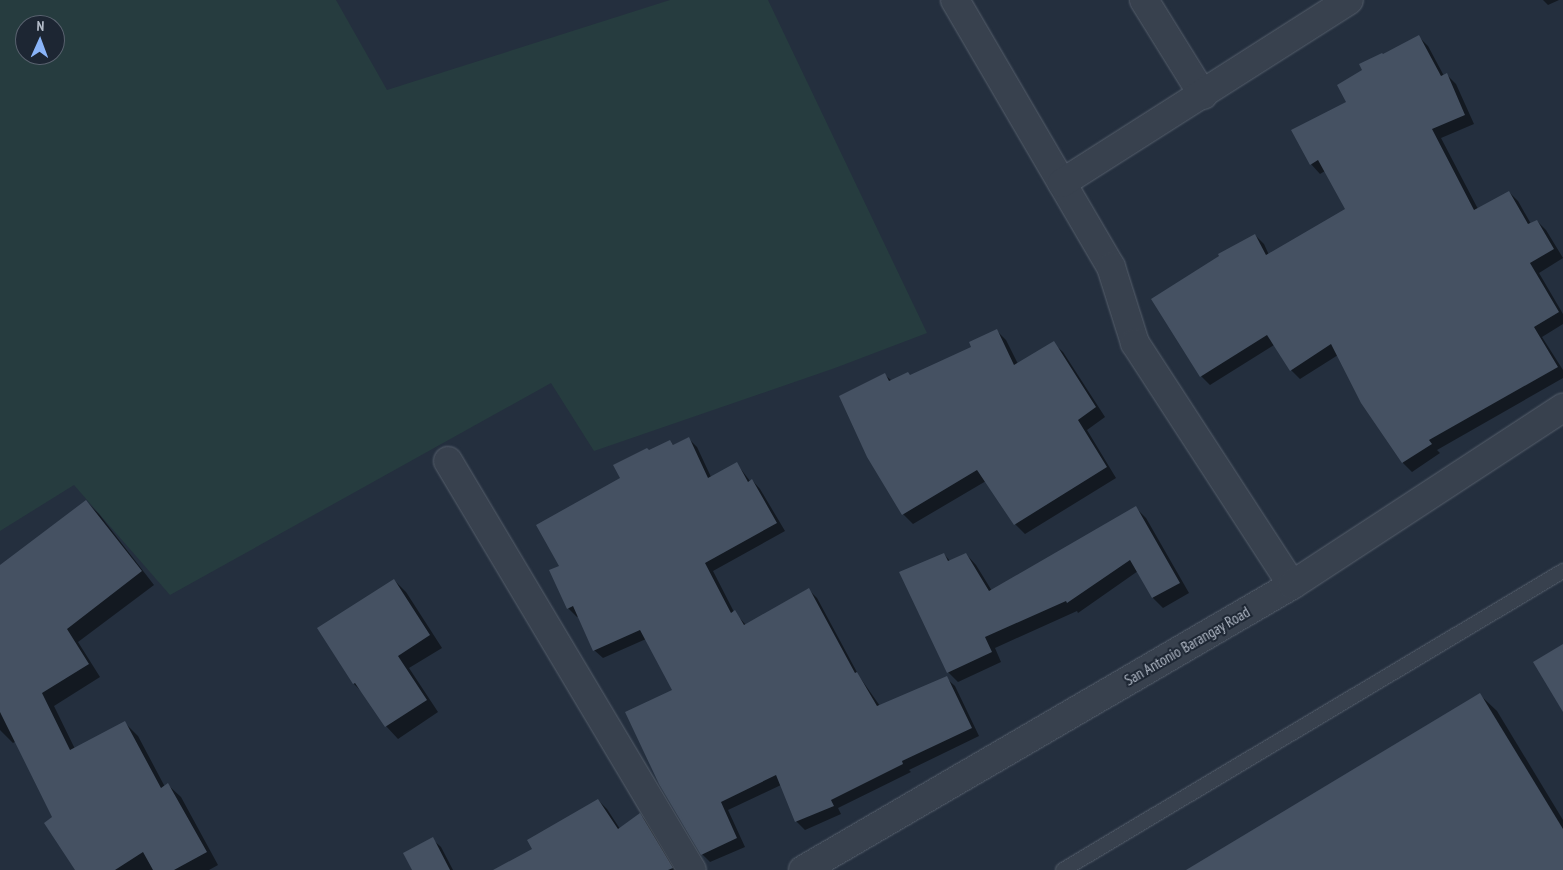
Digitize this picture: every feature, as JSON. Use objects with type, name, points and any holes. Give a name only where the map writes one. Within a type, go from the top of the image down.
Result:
[{"type":"street","points":[[955,0],[1111,267],[1135,343],[1292,585]]},
{"type":"street","points":[[1144,0],[1203,94]]},
{"type":"street","points":[[1062,183],[1203,94],[1332,5]]},
{"type":"street","name":"San Antonio Barangay Road","points":[[803,870],[1292,585],[1563,408]]},
{"type":"street","points":[[448,461],[692,870]]},
{"type":"lane","points":[[1063,870],[1563,571]]},
{"type":"green space","points":[[0,0],[336,0],[387,90],[670,0],[768,0],[927,333],[835,368],[594,451],[551,383],[170,595],[74,485],[0,531]]},
{"type":"building","points":[[1419,35],[1441,76],[1447,73],[1465,115],[1432,129],[1474,210],[1509,191],[1528,224],[1537,220],[1554,249],[1530,263],[1559,312],[1534,327],[1558,367],[1429,440],[1432,444],[1402,463],[1361,403],[1331,344],[1290,371],[1267,335],[1200,377],[1151,299],[1219,256],[1218,254],[1255,234],[1266,255],[1345,209],[1318,160],[1310,165],[1291,130],[1346,102],[1337,85],[1362,70],[1359,64]]},
{"type":"building","points":[[997,329],[1014,365],[1054,341],[1096,407],[1078,420],[1107,467],[1014,525],[977,470],[902,515],[867,457],[839,396],[885,373],[889,381],[908,372],[910,375],[971,347],[969,342]]},
{"type":"building","points":[[689,437],[708,478],[737,462],[748,482],[752,479],[777,523],[705,563],[731,613],[735,610],[744,625],[809,588],[855,673],[857,672],[877,706],[947,676],[972,728],[902,761],[903,764],[831,800],[834,806],[795,822],[776,775],[721,802],[737,838],[701,855],[659,784],[625,712],[672,690],[640,630],[593,651],[573,606],[567,609],[549,570],[559,566],[536,525],[620,478],[613,465],[647,448],[649,450],[670,440],[673,445]]},
{"type":"building","points":[[86,500],[142,571],[67,629],[89,664],[42,693],[70,750],[125,721],[161,788],[168,783],[207,852],[174,870],[153,870],[143,852],[115,870],[75,870],[44,823],[52,817],[0,712],[0,565]]},
{"type":"building","points":[[1136,506],[1180,583],[1152,598],[1130,560],[1067,603],[1066,601],[985,637],[992,652],[947,673],[899,572],[944,553],[948,561],[966,553],[989,591]]},
{"type":"building","points":[[394,579],[430,635],[398,656],[427,700],[385,727],[355,683],[353,684],[317,628]]},
{"type":"building","points":[[1563,644],[1563,712],[1533,662]]},
{"type":"building","points":[[1480,693],[1563,829],[1563,870],[1186,870]]},
{"type":"building","points":[[598,799],[618,829],[640,813],[673,868],[668,870],[493,870],[532,849],[527,840]]},
{"type":"building","points":[[433,837],[450,870],[412,870],[403,853]]}]
